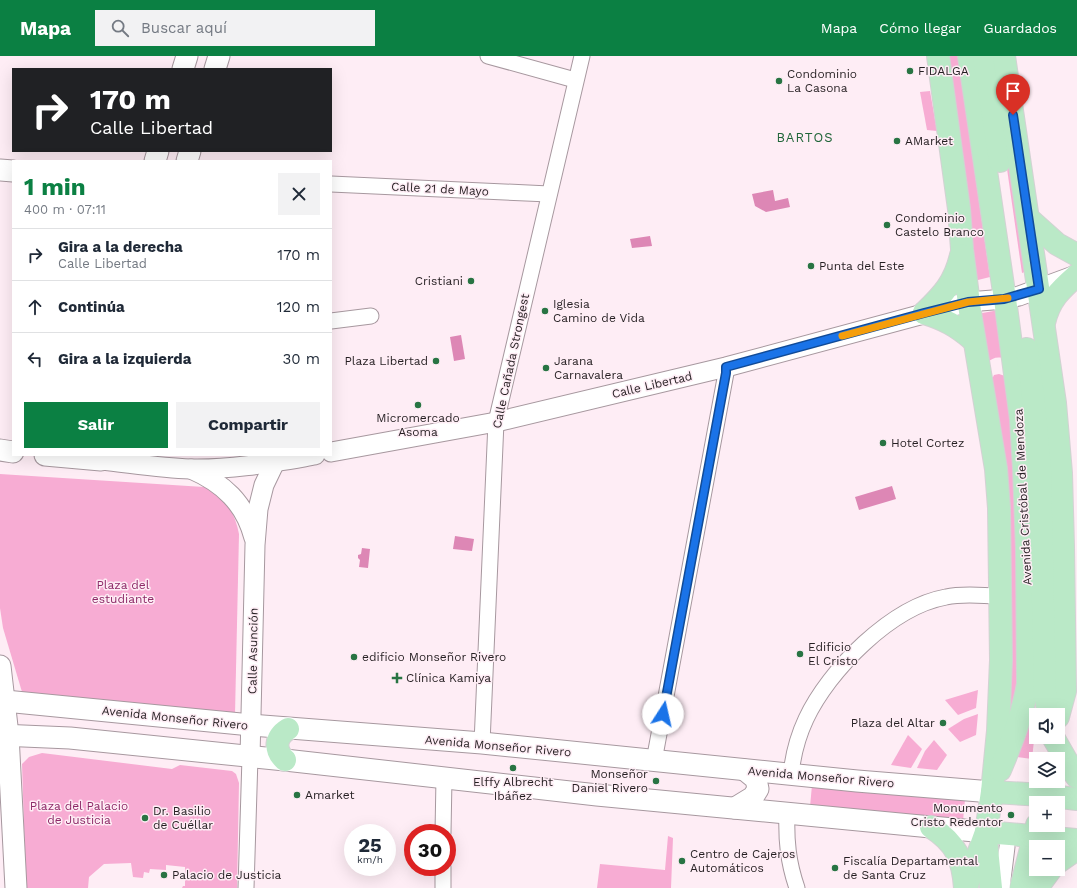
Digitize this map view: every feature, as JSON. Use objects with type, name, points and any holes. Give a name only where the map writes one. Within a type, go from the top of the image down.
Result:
[{"type":"main road","points":[[183,68],[187,56]]},
{"type":"main road","points":[[215,68],[219,56]]},
{"type":"main road","name":"Avenida Cristóbal de Mendoza","points":[[938,56],[959,209],[968,302],[996,469],[999,508],[1001,596],[1000,702],[992,792],[986,832],[965,888]]},
{"type":"main road","name":"Avenida Cristóbal de Mendoza","points":[[969,56],[1020,288],[1043,326],[1055,403],[1061,473],[1063,546],[1065,692],[1061,708]]},
{"type":"main road","name":"Avenida Cristóbal de Mendoza","points":[[984,56],[1020,288],[1034,404],[1040,469],[1045,693],[1048,708]]},
{"type":"main road","name":"Avenida Cristóbal de Mendoza","points":[[992,792],[1016,732],[1026,700],[1028,684],[1028,550],[1021,419],[1014,364],[1020,288],[1029,219],[1004,56]]},
{"type":"main road","points":[[0,170],[12,171]]},
{"type":"main road","points":[[1029,219],[1057,244],[1077,255]]},
{"type":"main road","points":[[962,250],[958,266],[948,290],[924,313],[941,318],[957,327],[974,340]]},
{"type":"main road","points":[[1043,326],[1051,303],[1059,291],[1077,275]]},
{"type":"main road","points":[[979,372],[1014,364]]},
{"type":"main road","points":[[0,450],[12,452]]},
{"type":"main road","points":[[68,456],[102,458]]},
{"type":"main road","points":[[0,666],[5,700],[4,735],[16,888]]},
{"type":"main road","name":"Avenida Monseñor Rivero","points":[[5,700],[288,729],[482,744],[745,770],[992,792]]},
{"type":"main road","points":[[285,760],[278,751],[278,741],[283,732],[288,729]]},
{"type":"main road","points":[[4,735],[70,738],[285,760],[597,795],[787,813],[941,832],[1029,830]]},
{"type":"main road","points":[[992,792],[1044,793],[1077,786],[1072,770],[1057,744]]},
{"type":"main road","points":[[735,808],[753,797],[758,788],[756,779],[745,770]]},
{"type":"main road","points":[[941,832],[958,853],[964,872],[965,888]]},
{"type":"main road","name":"Avenida Cristóbal de Mendoza","points":[[986,832],[991,888]]},
{"type":"main road","points":[[1021,888],[1035,832]]},
{"type":"main road","points":[[1044,832],[1077,840]]},
{"type":"main road","points":[[1065,857],[1077,849]]},
{"type":"main road","points":[[1037,888],[1046,876]]},
{"type":"street","points":[[488,56],[575,80]]},
{"type":"street","name":"Calle Cañada Strongest","points":[[482,744],[496,422],[575,80],[582,56]]},
{"type":"street","name":"Calle 21 de Mayo","points":[[332,184],[549,194]]},
{"type":"street","points":[[1020,288],[1077,270]]},
{"type":"street","points":[[1020,288],[1077,275]]},
{"type":"street","name":"Calle Libertad","points":[[332,452],[496,422],[726,367],[1020,288]]},
{"type":"street","points":[[332,321],[371,316]]},
{"type":"street","points":[[654,761],[725,381],[726,367]]},
{"type":"street","points":[[102,458],[190,469],[246,460],[275,462],[309,456]]},
{"type":"street","name":"Calle Asunción","points":[[250,757],[258,509],[261,493],[275,462]]},
{"type":"street","name":"Calle Asunción","points":[[190,469],[207,476],[230,494],[246,517],[256,545]]},
{"type":"street","points":[[791,774],[797,742],[806,719],[817,698],[830,679],[867,640],[892,620],[912,609],[932,601],[957,595],[1001,596]]},
{"type":"street","points":[[246,888],[250,757]]},
{"type":"street","points":[[443,824],[444,778]]},
{"type":"street","points":[[787,813],[788,851],[797,888]]},
{"type":"street","points":[[999,888],[1005,847],[1009,847],[1004,888]]},
{"type":"street","points":[[443,876],[443,888]]},
{"type":"green space","points":[[948,56],[958,56],[990,277],[974,281]]},
{"type":"green space","points":[[995,56],[1027,271],[1022,273],[1003,141]]},
{"type":"green space","points":[[930,91],[937,131],[927,130],[920,92]]},
{"type":"green space","points":[[999,310],[1006,359],[995,358],[986,363],[977,314]]},
{"type":"green space","points":[[999,374],[1005,376],[1017,454],[1021,690],[1007,720],[992,379],[994,375]]},
{"type":"green space","name":"Plaza del estudiante","points":[[0,474],[204,487],[218,494],[223,499],[232,512],[239,534],[235,714],[22,692],[3,628],[0,608]]},
{"type":"green space","points":[[978,690],[976,708],[958,715],[945,700]]},
{"type":"green space","points":[[1035,696],[1035,708],[1031,708]]},
{"type":"green space","points":[[978,714],[976,735],[960,742],[948,729],[964,719]]},
{"type":"green space","points":[[1029,716],[1029,744],[1034,744],[1033,752],[1029,752],[1029,759],[1017,757]]},
{"type":"green space","points":[[908,735],[922,749],[911,768],[891,765]]},
{"type":"green space","points":[[934,740],[947,755],[937,770],[917,768],[925,751]]},
{"type":"green space","name":"Plaza del Palacio de Justicia","points":[[42,753],[172,769],[180,765],[232,771],[236,774],[239,783],[237,888],[182,888],[185,886],[185,867],[166,865],[166,870],[150,869],[149,873],[144,872],[143,878],[133,877],[131,863],[104,864],[89,877],[88,888],[26,888],[22,764],[29,757]]},
{"type":"green space","points":[[812,785],[965,799],[963,821],[810,807]]},
{"type":"green space","points":[[668,836],[673,838],[671,888],[597,888],[600,864],[665,870]]},
{"type":"shaded area","points":[[773,190],[775,201],[788,198],[790,207],[766,212],[755,206],[752,194]]},
{"type":"shaded area","points":[[650,236],[652,246],[632,248],[630,239]]},
{"type":"shaded area","points":[[461,335],[465,359],[454,361],[450,337]]},
{"type":"shaded area","points":[[892,486],[896,499],[859,510],[855,497]]},
{"type":"shaded area","points":[[455,536],[474,539],[472,551],[453,549]]},
{"type":"shaded area","points":[[362,548],[370,549],[368,568],[359,567],[360,560],[358,555],[361,554]]},
{"type":"slow traffic","points":[[842,336],[968,302],[1008,298]]},
{"type":"place","name":"FIDALGA","points":[[910,71]]},
{"type":"place","name":"Condominio La Casona","points":[[779,81]]},
{"type":"place","name":"AMarket","points":[[897,141]]},
{"type":"place","name":"Condominio Castelo Branco","points":[[887,225]]},
{"type":"place","name":"Punta del Este","points":[[811,266]]},
{"type":"place","name":"Cristiani","points":[[471,281]]},
{"type":"place","name":"Iglesia Camino de Vida","points":[[545,311]]},
{"type":"place","name":"Plaza Libertad","points":[[436,361]]},
{"type":"place","name":"Jarana Carnavalera","points":[[546,368]]},
{"type":"place","name":"Micromercado Asoma","points":[[418,405]]},
{"type":"place","name":"Hotel Cortez","points":[[883,443]]},
{"type":"place","name":"Edificio El Cristo","points":[[800,654]]},
{"type":"place","name":"edificio Monseñor Rivero","points":[[354,657]]},
{"type":"place","name":"Clínica Kamiya","points":[[397,678]]},
{"type":"place","name":"Plaza del Altar","points":[[943,723]]},
{"type":"place","name":"Elffy Albrecht Ibáñez","points":[[513,768]]},
{"type":"place","name":"Monseñor Daniel Rivero","points":[[656,781]]},
{"type":"place","name":"Amarket","points":[[297,795]]},
{"type":"place","name":"Monumento Cristo Redentor","points":[[1011,815]]},
{"type":"place","name":"Dr. Basilio de Cuéllar","points":[[145,818]]},
{"type":"place","name":"Centro de Cajeros Automáticos","points":[[682,861]]},
{"type":"place","name":"Fiscalía Departamental de Santa Cruz","points":[[835,868]]},
{"type":"place","name":"Palacio de Justicia","points":[[164,875]]},
{"type":"district","name":"BARTOS","points":[[805,137]]},
{"type":"route","points":[[663,714],[726,367],[968,302],[1004,299],[1019,296],[1039,289],[1013,115]]}]
